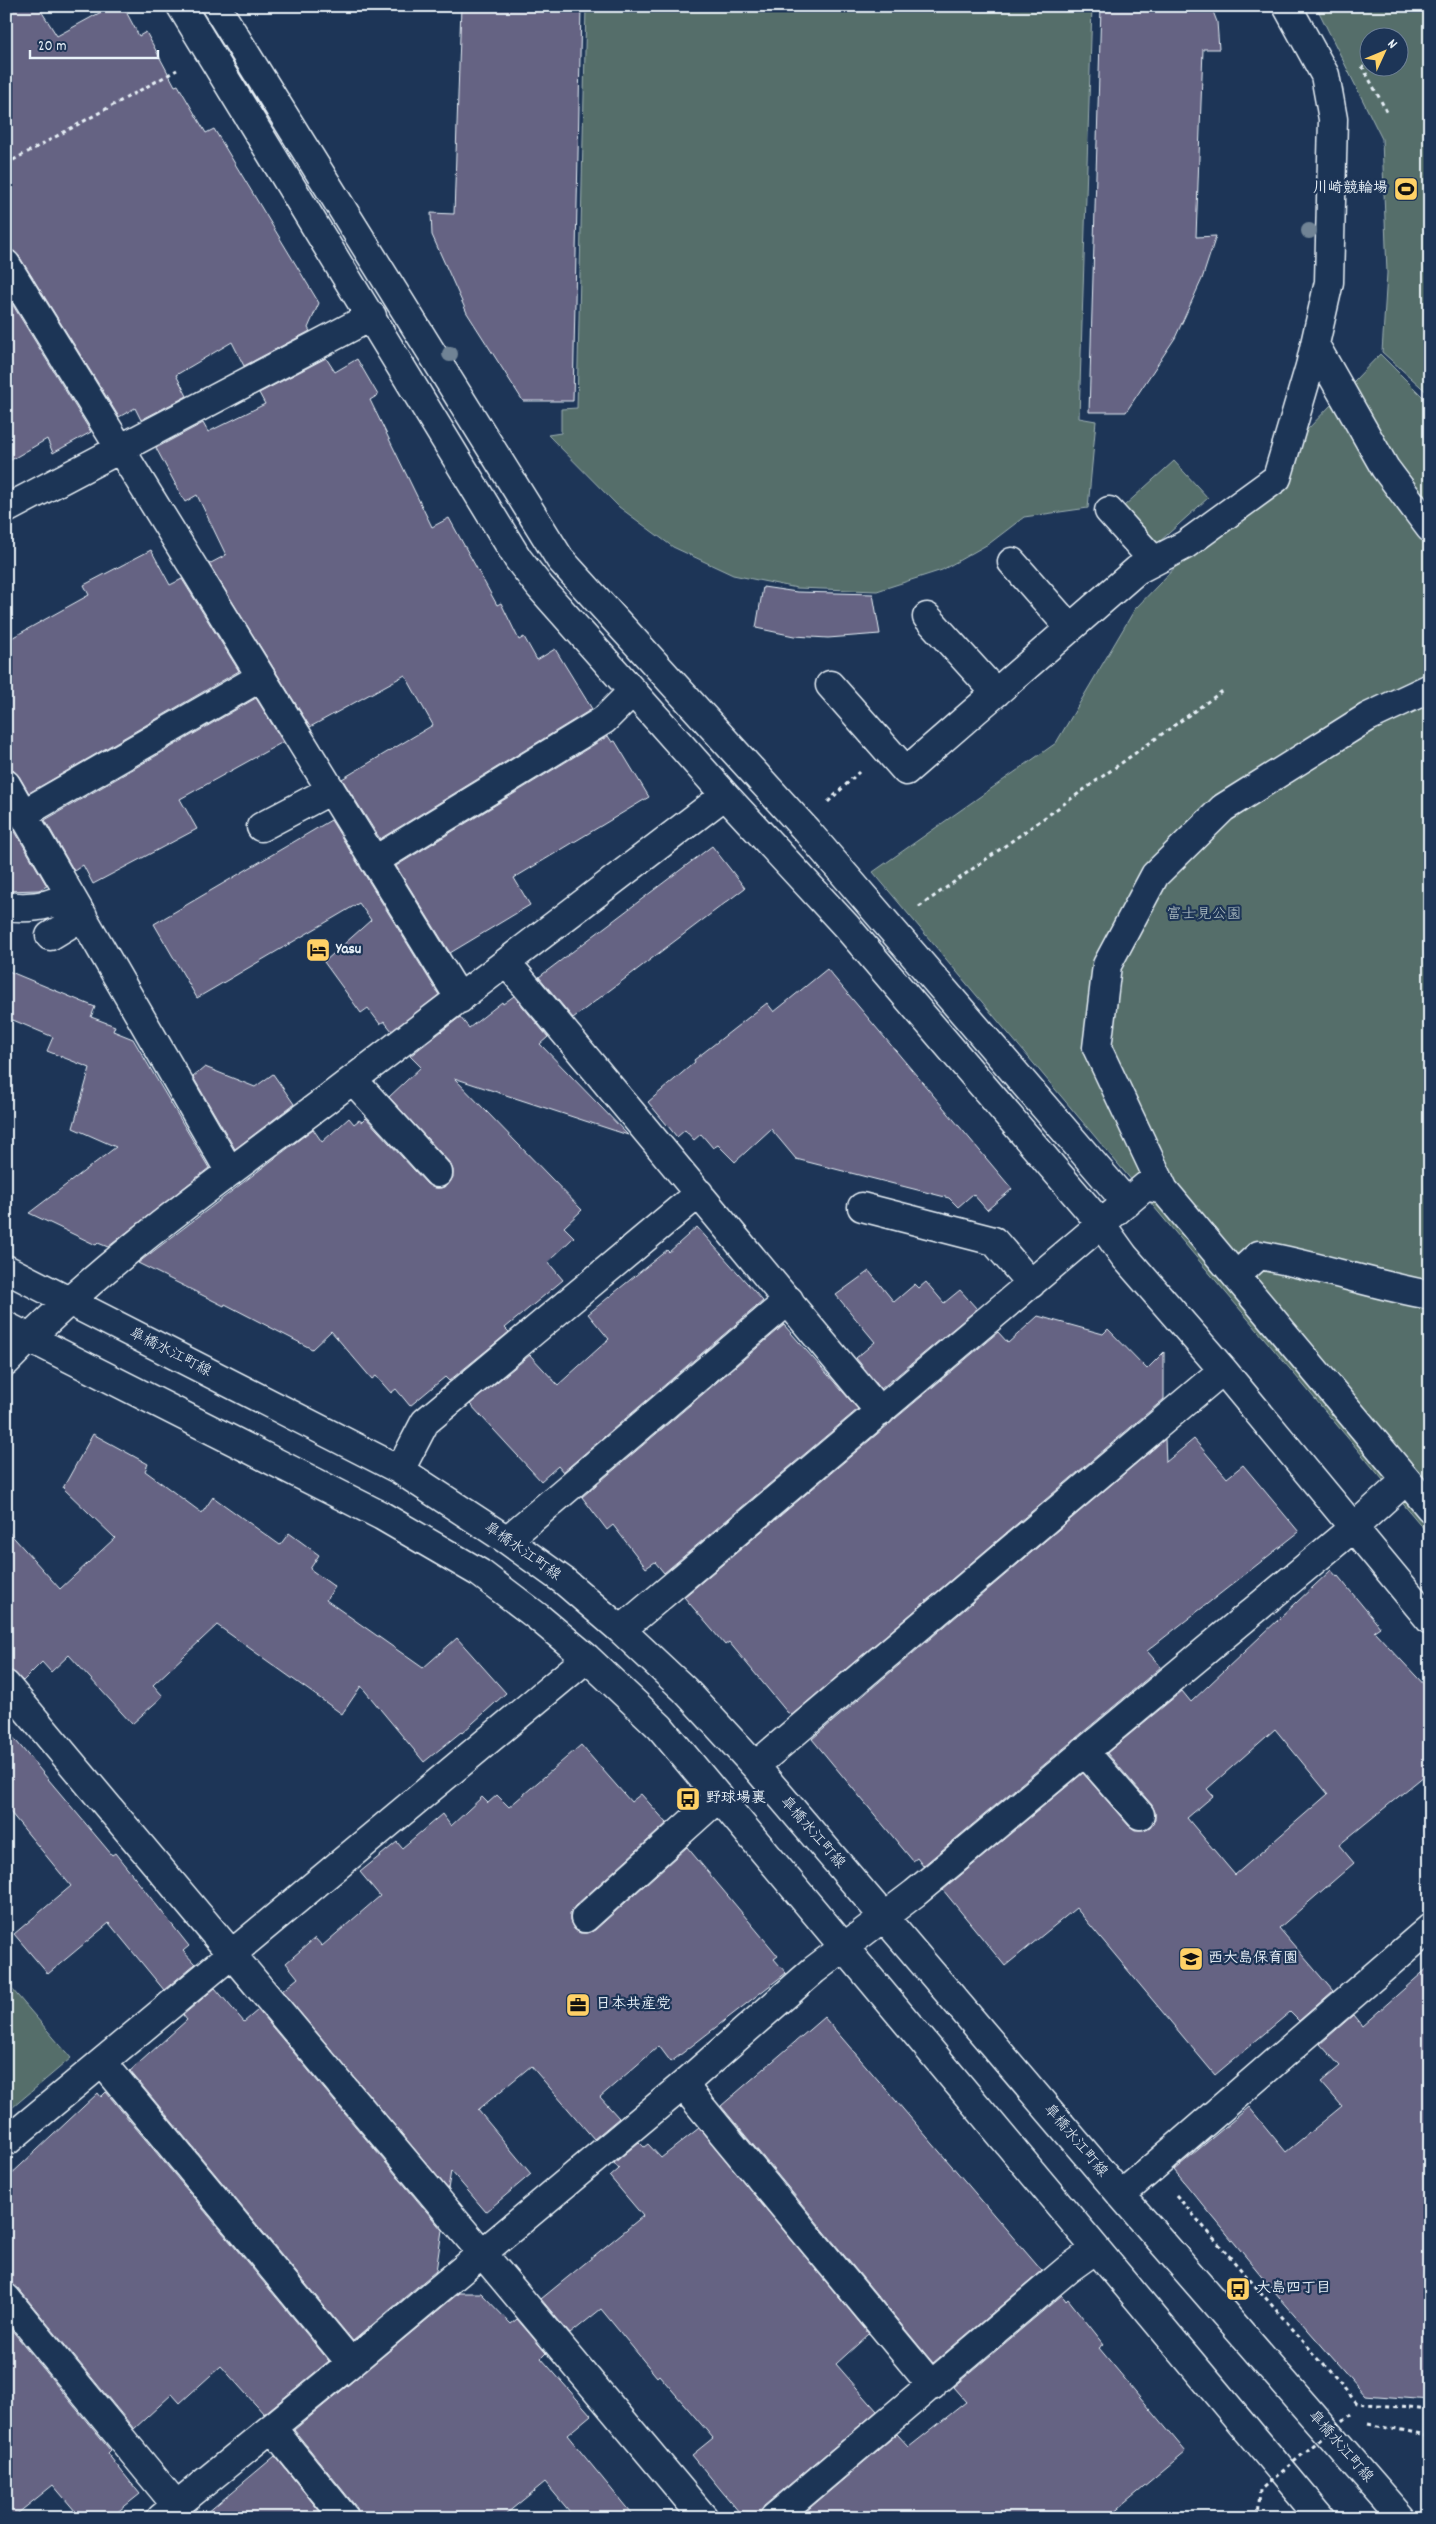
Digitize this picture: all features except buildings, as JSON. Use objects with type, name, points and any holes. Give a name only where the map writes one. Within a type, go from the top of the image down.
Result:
[{"type":"street","points":[[181,6],[372,316],[518,559],[725,795],[847,927],[1101,1224],[1124,1256],[1223,1370],[1430,1620]]},
{"type":"street","points":[[216,6],[560,559],[802,826],[1127,1203]]},
{"type":"street","points":[[830,685],[906,770],[1137,570],[1184,545],[1276,478],[1315,345],[1329,282],[1333,119],[1325,75],[1287,6]]},
{"type":"street","points":[[6,264],[460,999]]},
{"type":"street","points":[[6,509],[73,484],[120,449],[372,316]]},
{"type":"street","points":[[1315,345],[1385,468],[1430,528]]},
{"type":"street","points":[[1109,511],[1154,561]]},
{"type":"street","points":[[1012,562],[1070,628]]},
{"type":"street","points":[[927,617],[996,693]]},
{"type":"street","points":[[23,814],[261,677]]},
{"type":"street","points":[[1430,688],[1368,717],[1223,808],[1155,875],[1107,965],[1097,1048],[1164,1190],[1430,1508]]},
{"type":"street","points":[[374,860],[604,720],[633,691]]},
{"type":"street","points":[[6,784],[230,1172]]},
{"type":"street","points":[[261,827],[331,790]]},
{"type":"street","points":[[6,1362],[18,1332],[68,1300],[230,1172],[342,1078],[460,999],[725,795]]},
{"type":"street","points":[[6,906],[25,909],[59,902],[76,906]]},
{"type":"street","points":[[50,936],[76,906]]},
{"type":"street","points":[[507,963],[789,1300],[880,1412]]},
{"type":"street","points":[[342,1078],[438,1174]]},
{"type":"street","points":[[621,1630],[1146,1186],[1164,1190]]},
{"type":"street","points":[[400,1470],[425,1422],[699,1193]]},
{"type":"street","points":[[862,1207],[994,1240],[1031,1284]]},
{"type":"street","points":[[1236,1276],[1259,1255],[1298,1261],[1402,1290],[1430,1295]]},
{"type":"street","name":"皐橋水江町線","points":[[6,1269],[400,1470],[507,1540],[564,1581],[621,1630],[685,1690],[755,1766],[1121,2196],[1402,2518]]},
{"type":"street","points":[[507,1540],[789,1300]]},
{"type":"street","points":[[18,1332],[382,1516],[480,1573],[538,1617],[587,1658],[660,1727],[846,1946],[1096,2249],[1322,2518]]},
{"type":"street","points":[[755,1766],[1223,1370]]},
{"type":"street","points":[[6,2298],[168,2511],[351,2363],[683,2085],[814,1970],[884,1916],[1353,1528],[1406,1480]]},
{"type":"street","points":[[6,2142],[233,1955],[587,1658]]},
{"type":"street","points":[[6,1685],[704,2518]]},
{"type":"street","points":[[1084,1750],[1140,1815]]},
{"type":"street","points":[[586,1918],[719,1797]]},
{"type":"street","points":[[1121,2196],[1430,1928]]},
{"type":"street","points":[[102,2062],[351,2363]]},
{"type":"street","points":[[683,2085],[932,2386]]},
{"type":"street","points":[[774,2518],[1068,2269],[1096,2249]]},
{"type":"street","points":[[272,2428],[345,2518]]},
{"type":"path","points":[[6,164],[182,67]]},
{"type":"path","points":[[890,927],[1224,690]]},
{"type":"path","points":[[802,826],[885,747]]},
{"type":"path","points":[[1172,2190],[1357,2404],[1430,2410]]},
{"type":"path","points":[[1258,2518],[1260,2490],[1350,2414],[1356,2421]]},
{"type":"path","points":[[1366,2423],[1430,2437]]},
{"type":"green space","points":[[586,6],[1092,6],[1079,418],[1096,421],[1088,508],[1024,517],[990,543],[942,570],[877,591],[797,588],[733,575],[673,547],[619,507],[548,435],[561,433],[561,409],[577,408]]},
{"type":"green space","name":"川崎競輪場","points":[[1316,6],[1430,6],[1430,395],[1382,352],[1387,273],[1382,139]]},
{"type":"green space","name":"富士見公園","points":[[1380,354],[1430,404],[1430,1536],[873,872],[1056,743],[1135,609]]},
{"type":"green space","points":[[1174,461],[1208,498],[1158,543],[1124,506]]},
{"type":"green space","points":[[6,1982],[71,2058],[6,2113]]},
{"type":"place","name":"川崎競輪場","points":[[1406,189]]},
{"type":"place","name":"Yasu","points":[[318,950]]},
{"type":"place","name":"野球場裏","points":[[688,1799]]},
{"type":"place","name":"西大島保育園","points":[[1191,1959]]},
{"type":"place","name":"日本共産党","points":[[578,2005]]},
{"type":"place","name":"大島四丁目","points":[[1238,2289]]}]
